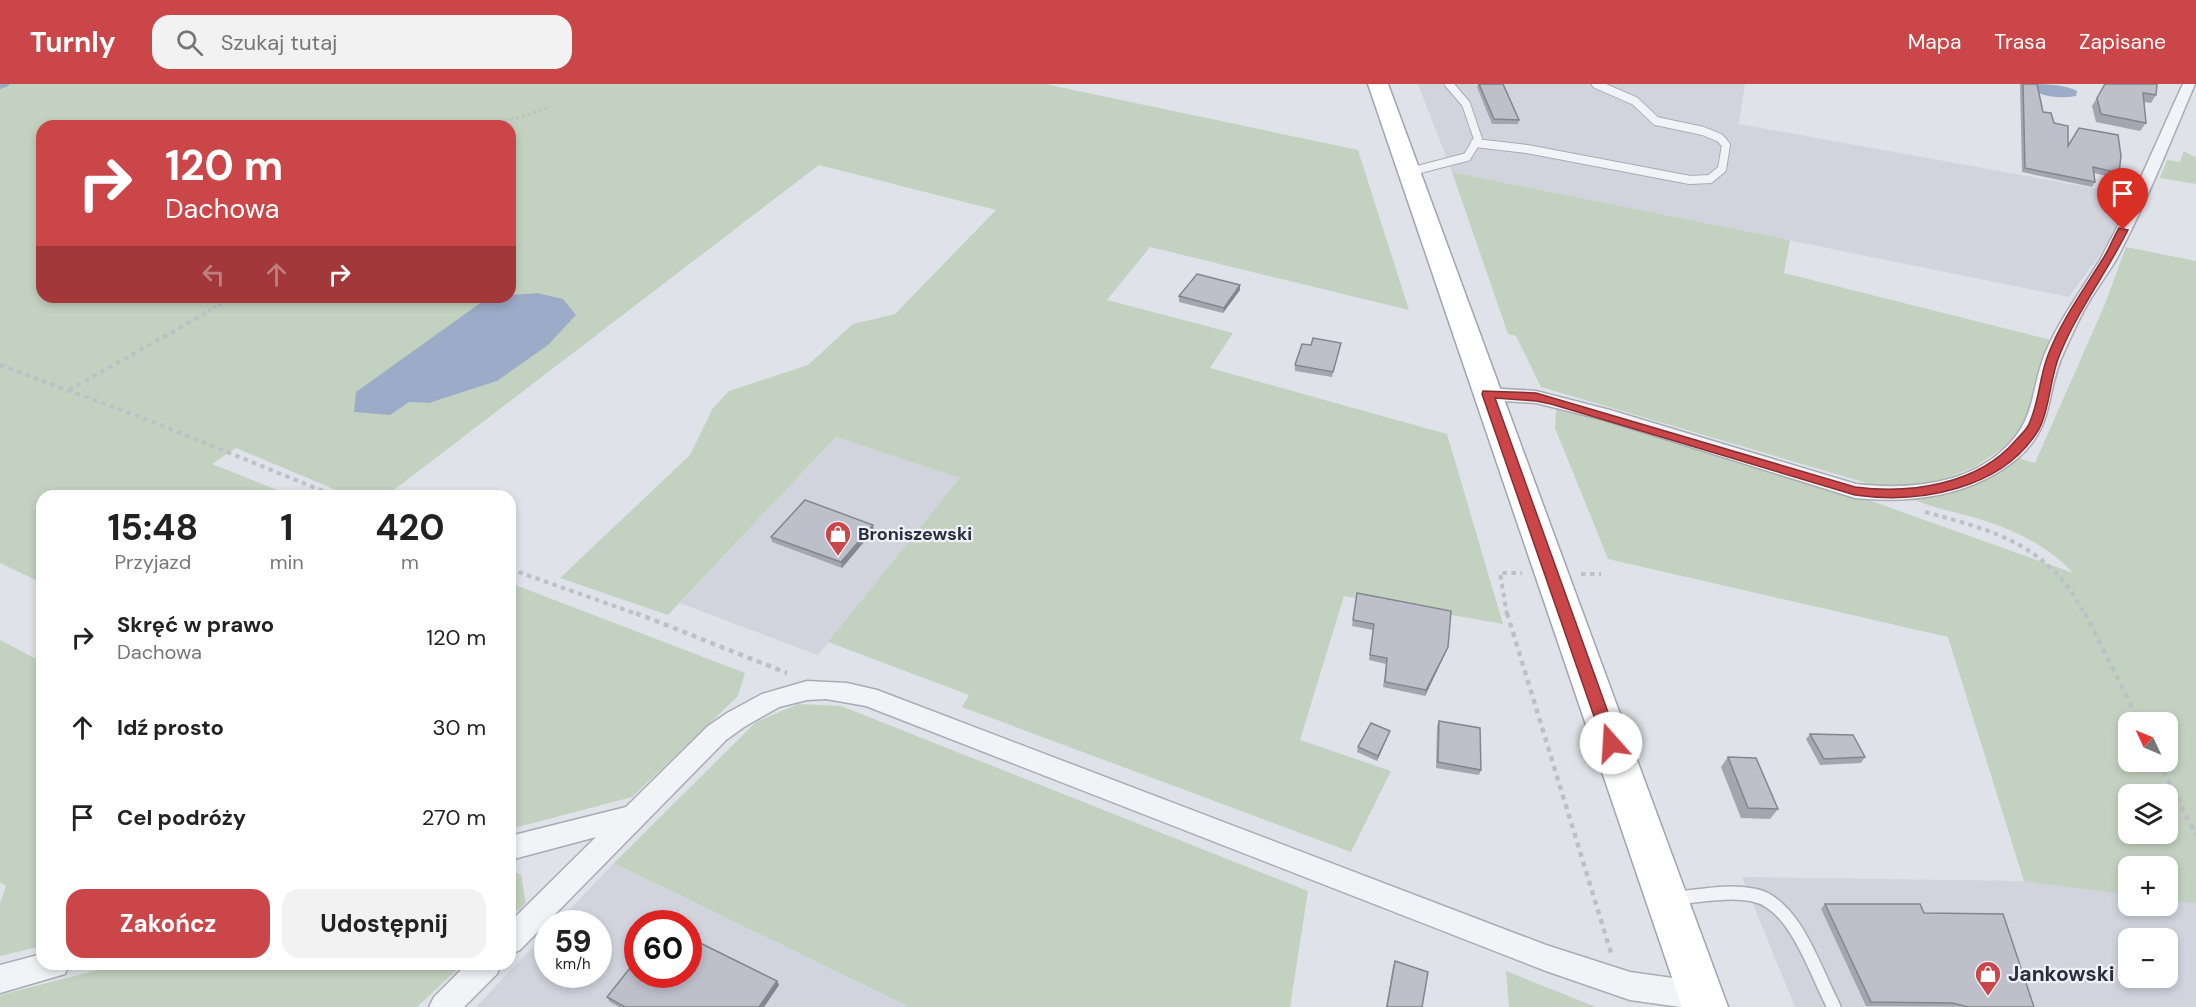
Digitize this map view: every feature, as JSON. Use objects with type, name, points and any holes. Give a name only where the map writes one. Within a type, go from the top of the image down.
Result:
[{"type":"main road","points":[[1378,84],[1703,1002]]},
{"type":"street","points":[[1488,394],[1536,397],[1610,416],[1855,491],[1890,494],[1918,492],[1955,485],[1988,470],[2012,453],[2034,427],[2053,356],[2080,302],[2108,259],[2123,230],[2189,84]]},
{"type":"street","points":[[516,935],[717,733],[741,715],[784,694],[809,690],[847,690],[1546,958],[1615,982],[1703,1002]]},
{"type":"street","points":[[516,846],[636,816]]},
{"type":"street","points":[[0,979],[36,969]]},
{"type":"street","points":[[444,1007],[481,970]]},
{"type":"lane","points":[[1409,172],[1467,157],[1478,139],[1466,104],[1449,84]]},
{"type":"lane","points":[[1475,143],[1527,149],[1690,180],[1710,179],[1722,169],[1726,145],[1722,139],[1703,131],[1657,121],[1650,117],[1640,105],[1596,84]]},
{"type":"lane","points":[[1666,898],[1750,895],[1762,897],[1778,905],[1789,918],[1834,1007]]},
{"type":"path","points":[[511,120],[551,106]]},
{"type":"path","points":[[68,390],[223,303]]},
{"type":"path","points":[[0,365],[160,424],[320,490]]},
{"type":"path","points":[[1890,494],[1907,506],[1991,530],[2043,558],[2076,596],[2134,712]]},
{"type":"path","points":[[516,571],[663,623],[826,689]]},
{"type":"path","points":[[1601,574],[1500,573],[1508,622],[1610,950],[1615,982]]},
{"type":"path","points":[[2165,772],[2196,835]]},
{"type":"shaded area","points":[[1418,84],[1745,84],[1739,124],[2132,195],[2109,242],[2069,297],[1452,172]]},
{"type":"shaded area","points":[[836,437],[961,478],[818,655],[680,603]]},
{"type":"shaded area","points":[[1910,514],[2118,713],[2118,772],[2177,772],[2196,792],[2196,1007],[1795,1007],[1742,877],[2024,881]]},
{"type":"shaded area","points":[[614,863],[909,1007],[476,1007],[511,970],[516,970],[516,965],[534,946],[534,988],[612,988],[612,910],[569,910]]},
{"type":"green space","points":[[0,84],[1045,84],[1358,150],[1409,310],[1150,247],[1107,300],[1233,333],[1210,368],[1447,434],[1503,624],[1344,596],[1300,740],[1391,771],[1351,852],[962,707],[969,695],[828,642],[960,478],[836,437],[668,615],[560,578],[690,455],[713,408],[729,391],[808,365],[853,324],[895,314],[996,210],[819,165],[394,490],[336,490],[236,448],[212,464],[277,490],[36,490],[36,580],[0,563]]},
{"type":"green space","points":[[2184,151],[2196,158],[2196,184],[2160,178],[2167,160],[2180,162]]},
{"type":"green space","points":[[1452,172],[1790,240],[1784,273],[2051,340],[2032,408],[2015,440],[1973,468],[1925,486],[1880,487],[1541,387],[1516,336],[1508,334]]},
{"type":"green space","points":[[2126,247],[2196,261],[2196,903],[2178,901],[2178,856],[2118,856],[2118,894],[2024,881],[1948,637],[1608,559],[1555,428],[1556,410],[1619,423],[1863,498],[2073,573],[2051,553],[2025,537],[1983,520],[1912,499],[1963,488],[2018,458],[2035,463],[2105,304]]},
{"type":"green space","points":[[516,585],[745,673],[738,696],[632,797],[516,827]]},
{"type":"green space","points":[[0,640],[36,659],[36,947],[0,956],[0,903],[6,886],[0,882]]},
{"type":"green space","points":[[798,704],[841,706],[1308,891],[1290,1007],[909,1007],[614,863],[756,722]]},
{"type":"green space","points":[[516,873],[521,875],[526,903],[516,912]]},
{"type":"green space","points":[[98,970],[457,970],[417,1007],[0,1007],[0,995]]},
{"type":"green space","points":[[1506,971],[1596,1007],[1509,1007]]},
{"type":"water","points":[[2024,84],[2045,84],[2077,91],[2076,96],[2055,97],[2036,92]]},
{"type":"water","points":[[537,293],[563,299],[576,315],[548,345],[497,381],[429,403],[409,402],[390,415],[354,412],[356,392],[480,303],[516,303],[516,295]]},
{"type":"building","points":[[1479,84],[1503,84],[1519,120],[1494,119]]},
{"type":"building","points":[[2023,84],[2037,84],[2043,112],[2051,113],[2054,123],[2068,126],[2068,146],[2079,128],[2118,135],[2121,156],[2119,173],[2093,167],[2095,182],[2025,168]]},
{"type":"building","points":[[2105,84],[2157,84],[2156,95],[2143,93],[2146,123],[2101,114],[2097,98]]},
{"type":"building","points":[[1197,274],[1240,285],[1224,308],[1179,296]]},
{"type":"building","points":[[1313,338],[1341,343],[1333,372],[1295,365],[1302,344],[1311,345]]},
{"type":"building","points":[[805,500],[873,525],[841,562],[771,537]]},
{"type":"building","points":[[1357,593],[1451,611],[1448,647],[1426,690],[1385,682],[1387,658],[1370,655],[1374,624],[1353,620]]},
{"type":"building","points":[[1439,721],[1480,728],[1481,770],[1438,762]]},
{"type":"building","points":[[1371,723],[1390,731],[1378,756],[1358,747]]},
{"type":"building","points":[[1810,734],[1853,735],[1865,757],[1824,759]]},
{"type":"building","points":[[1728,757],[1756,758],[1778,809],[1748,808]]},
{"type":"building","points":[[1825,904],[1920,904],[1924,913],[2003,914],[2034,1007],[1968,1007],[1953,1003],[1871,1002]]},
{"type":"building","points":[[702,944],[777,981],[759,1007],[625,1007],[607,997],[624,976],[624,988],[702,988]]},
{"type":"building","points":[[1395,961],[1428,972],[1422,1007],[1387,1007]]},
{"type":"waterway","points":[[0,86],[6,84]]},
{"type":"place","name":"Broniszewski","points":[[838,557]]},
{"type":"place","name":"Jankowski","points":[[1988,997]]},
{"type":"route","points":[[1611,743],[1488,394],[1536,397],[1610,416],[1855,491],[1881,494],[1904,493],[1955,485],[1988,470],[2012,453],[2034,427],[2053,356],[2080,302],[2108,259],[2123,230]]}]
